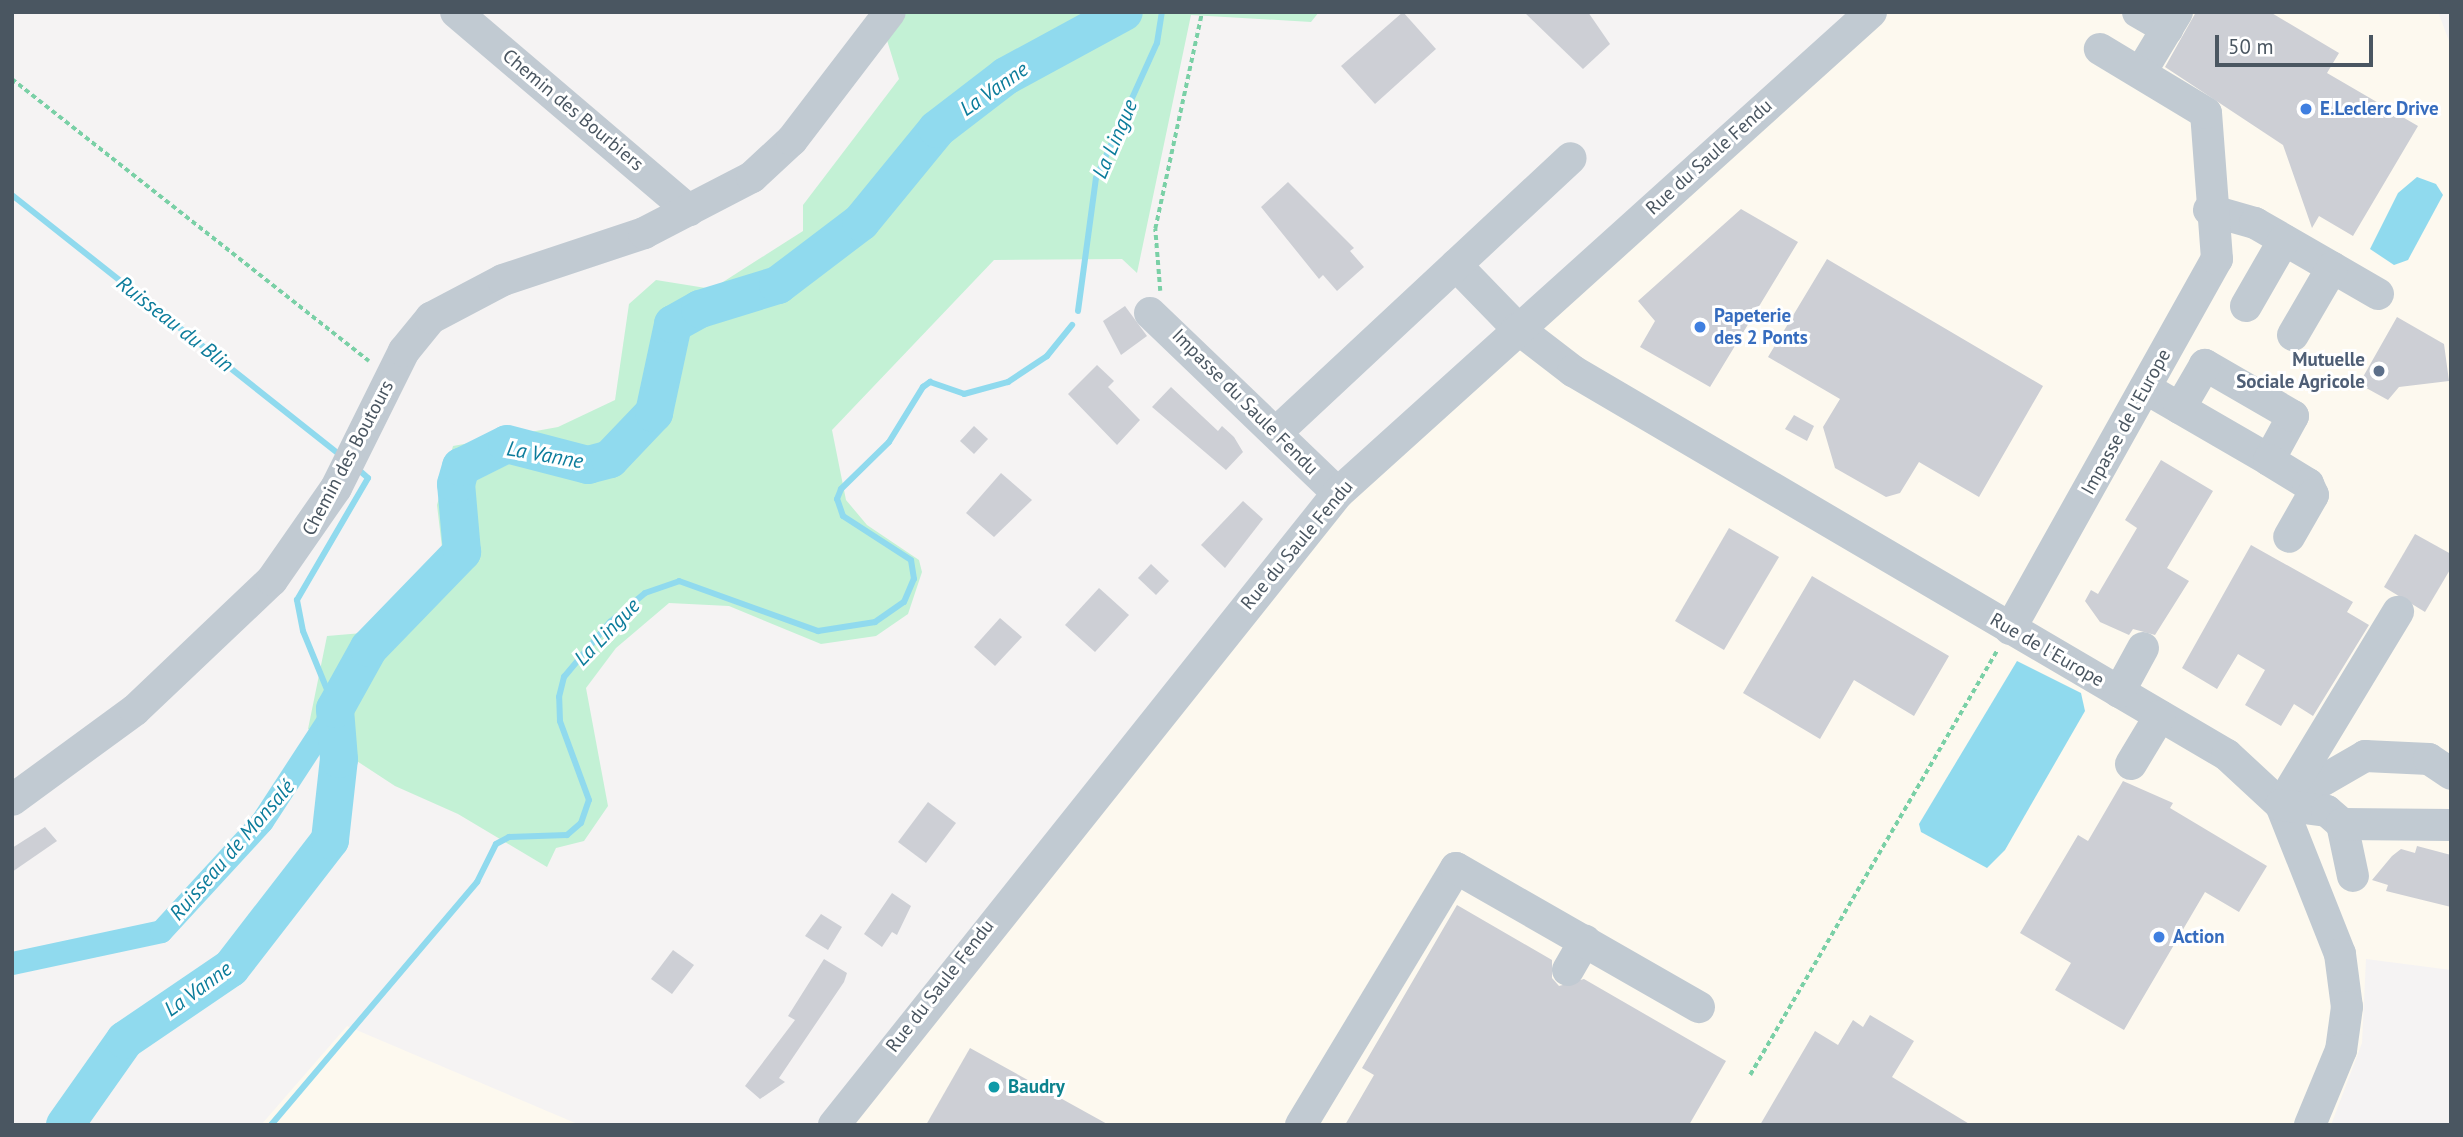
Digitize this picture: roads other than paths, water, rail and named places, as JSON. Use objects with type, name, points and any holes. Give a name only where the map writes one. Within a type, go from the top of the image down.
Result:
[{"type":"street","name":"Chemin des Bourbiers","points":[[456,12],[689,210]]},
{"type":"street","name":"Chemin des Boutours","points":[[12,800],[135,710],[272,580],[336,488],[412,339],[443,310],[503,279],[644,233],[752,177],[792,140],[890,12]]},
{"type":"street","name":"Rue du Saule Fendu","points":[[834,1125],[1338,493],[1517,328],[1871,12]]},
{"type":"street","points":[[2100,48],[2141,72],[2172,21],[2138,12]]},
{"type":"street","name":"Impasse de l'Europe","points":[[2010,629],[2217,258],[2209,210],[2206,113],[2141,72]]},
{"type":"street","points":[[1279,430],[1571,158]]},
{"type":"street","points":[[2209,210],[2284,240],[2378,294]]},
{"type":"street","points":[[2246,306],[2284,240]]},
{"type":"street","name":"Rue de l'Europe","points":[[1456,265],[1517,328],[1573,371],[2227,755],[2281,805],[2340,954],[2347,1007],[2341,1050],[2310,1125]]},
{"type":"street","points":[[2293,335],[2332,268]]},
{"type":"street","name":"Impasse du Saule Fendu","points":[[1159,319],[1279,430],[1338,493]]},
{"type":"street","points":[[2180,408],[2205,365],[2293,416],[2269,460]]},
{"type":"street","points":[[2145,388],[2308,484],[2313,495],[2289,537]]},
{"type":"street","points":[[2281,805],[2398,612]]},
{"type":"street","points":[[2119,692],[2143,648]]},
{"type":"street","points":[[2131,764],[2160,716]]},
{"type":"street","points":[[2281,805],[2365,757],[2429,759],[2451,774]]},
{"type":"street","points":[[2281,805],[2327,811],[2342,824],[2353,876]]},
{"type":"street","points":[[2342,824],[2451,825]]},
{"type":"street","points":[[1301,1125],[1456,868],[1699,1007]]},
{"type":"street","points":[[1568,970],[1585,941]]},
{"type":"water","points":[[2417,177],[2436,184],[2443,195],[2408,260],[2394,265],[2370,249],[2398,193]]},
{"type":"water","points":[[2017,661],[2081,693],[2085,711],[2005,850],[1987,868],[1921,832],[1919,824]]},
{"type":"waterway","name":"La Vanne","points":[[65,1125],[125,1040],[231,968],[330,840],[339,759],[335,709],[369,648],[462,552],[456,484],[461,467],[507,444],[588,465],[610,459],[654,413],[673,324],[700,309],[778,285],[861,222],[937,129],[1006,76],[1124,12]]},
{"type":"waterway","name":"La Lingue","points":[[1078,311],[1096,178],[1157,43],[1162,12]]},
{"type":"waterway","name":"Ruisseau du Blin","points":[[12,195],[339,454]]},
{"type":"waterway","name":"La Lingue","points":[[271,1125],[477,882],[496,844],[509,837],[567,835],[581,823],[589,800],[560,721],[559,697],[564,677],[610,622],[645,593],[679,581],[818,631],[875,622],[904,602],[914,579],[911,560],[843,516],[837,499],[841,489],[889,442],[923,387],[930,382],[964,394],[1008,382],[1047,356],[1072,325]]},
{"type":"waterway","points":[[335,709],[303,631],[297,600],[368,478],[361,472]]},
{"type":"waterway","name":"Ruisseau de Monsalé","points":[[12,963],[161,931],[262,821],[335,709]]},
{"type":"place","name":"E.Leclerc Drive","points":[[2306,109]]},
{"type":"place","name":"Papeterie des 2 Ponts","points":[[1700,327]]},
{"type":"place","name":"Mutuelle Sociale Agricole","points":[[2379,371]]},
{"type":"place","name":"Action","points":[[2159,937]]},
{"type":"place","name":"Baudry","points":[[994,1087]]}]
